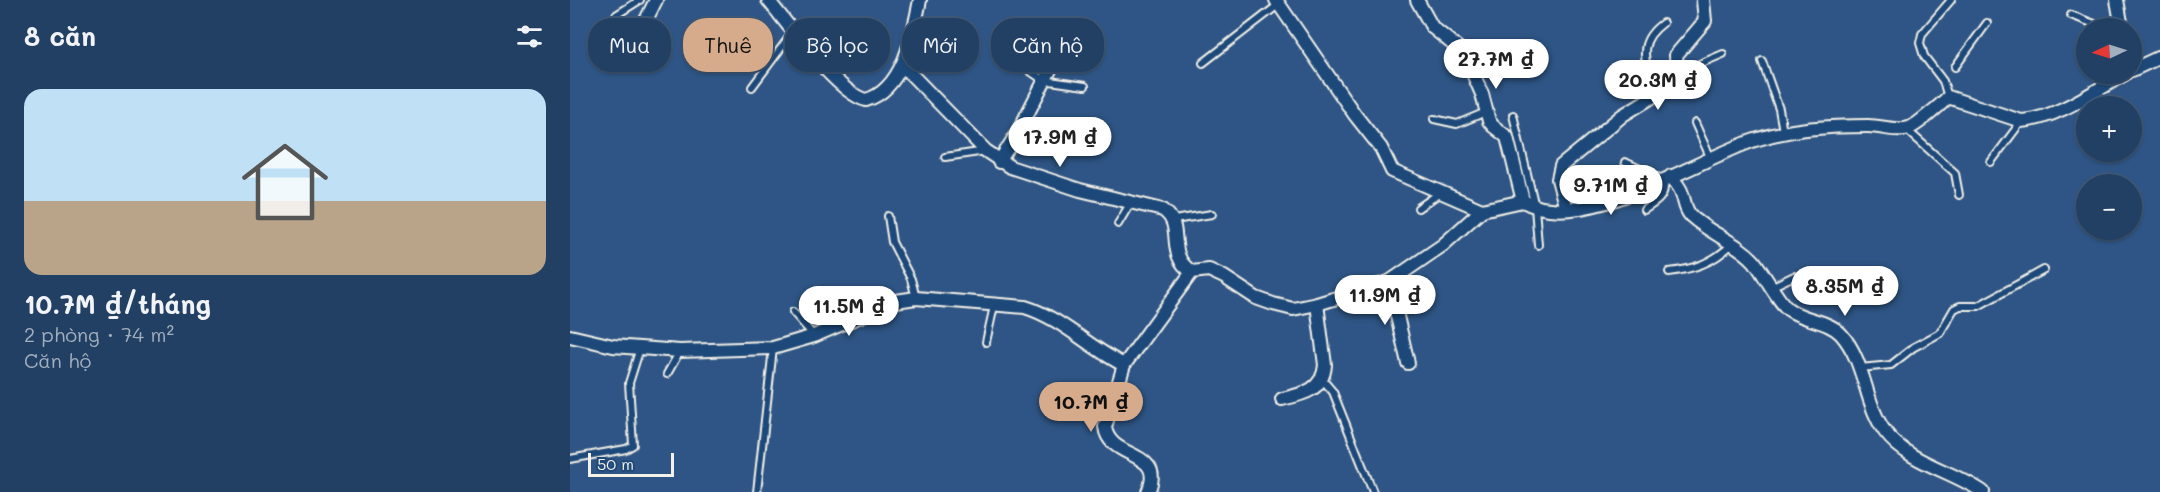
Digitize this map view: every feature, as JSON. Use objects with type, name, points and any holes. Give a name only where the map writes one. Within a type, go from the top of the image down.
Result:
[{"type":"street","points":[[647,18],[656,0]]},
{"type":"street","points":[[768,0],[785,20]]},
{"type":"street","points":[[915,18],[920,0]]},
{"type":"street","points":[[1417,0],[1432,27],[1464,54],[1493,126],[1507,137],[1523,201]]},
{"type":"street","points":[[1566,209],[1558,179],[1561,166],[1623,115],[1654,96],[1677,73],[1676,55],[1705,21],[1703,0]]},
{"type":"street","points":[[2117,0],[2120,18]]},
{"type":"street","points":[[1277,2],[1381,148],[1392,171],[1482,210]]},
{"type":"street","points":[[2142,63],[2160,57]]},
{"type":"street","points":[[829,72],[858,99],[866,100],[880,93],[902,67]]},
{"type":"street","points":[[909,72],[999,162],[1080,190],[1163,210],[1174,220],[1175,246],[1180,262],[1192,272],[1209,270],[1256,298],[1293,309],[1389,282],[1443,245],[1482,210],[1523,201],[1534,207],[1579,210],[1667,178],[1752,141],[1783,131],[1828,126],[1880,126],[1906,129],[1915,126],[1948,97],[2021,121],[2030,121],[2073,103],[2104,84]]},
{"type":"street","points":[[999,162],[1018,132],[1048,72]]},
{"type":"street","points":[[1667,178],[1680,189],[1689,213],[1698,222],[1754,261],[1788,309],[1835,328],[1843,336],[1860,368],[1878,417],[1886,432],[1899,447],[1966,480],[1983,492]]},
{"type":"street","points":[[1148,492],[1153,473],[1149,464],[1116,445],[1106,435],[1105,427],[1124,365],[1192,272]]},
{"type":"street","points":[[1389,282],[1408,363]]},
{"type":"street","points":[[570,336],[613,346],[680,351],[773,348],[814,336],[896,301],[916,298],[1025,307],[1040,311],[1107,357],[1124,365]]},
{"type":"street","points":[[1282,399],[1312,391],[1322,379],[1325,365],[1317,304]]},
{"type":"lane","points":[[616,15],[640,0]]},
{"type":"lane","points":[[1948,97],[1946,79],[1924,56],[1920,43],[1922,34],[1951,0]]},
{"type":"lane","points":[[1203,63],[1277,2]]},
{"type":"lane","points":[[2071,15],[2079,18]]},
{"type":"lane","points":[[1654,96],[1645,56],[1645,41],[1663,23]]},
{"type":"lane","points":[[1955,67],[1987,23]]},
{"type":"lane","points":[[752,87],[785,43]]},
{"type":"lane","points":[[1677,73],[1723,54]]},
{"type":"lane","points":[[1762,61],[1779,110],[1783,131]]},
{"type":"lane","points":[[1031,72],[1043,80],[1085,86]]},
{"type":"lane","points":[[1434,119],[1457,124],[1487,111]]},
{"type":"lane","points":[[1513,115],[1534,207],[1538,245]]},
{"type":"lane","points":[[1991,162],[2021,121]]},
{"type":"lane","points":[[1695,123],[1711,159]]},
{"type":"lane","points":[[1906,129],[1955,173],[1959,195]]},
{"type":"lane","points":[[945,157],[986,151]]},
{"type":"lane","points":[[1625,162],[1667,178],[1665,191],[1659,201],[1644,210]]},
{"type":"lane","points":[[1418,208],[1441,193]]},
{"type":"lane","points":[[1118,224],[1131,202]]},
{"type":"lane","points":[[1174,220],[1212,214]]},
{"type":"lane","points":[[888,216],[892,242],[911,279],[916,298]]},
{"type":"lane","points":[[1669,272],[1703,265],[1721,255],[1732,244]]},
{"type":"lane","points":[[1860,368],[1891,365],[1914,347],[1940,333],[1954,309],[1960,306],[1978,306],[2044,270]]},
{"type":"lane","points":[[1773,286],[1794,276]]},
{"type":"lane","points":[[986,342],[994,306]]},
{"type":"lane","points":[[793,312],[814,336]]},
{"type":"lane","points":[[570,459],[626,449],[633,445],[629,383],[640,348]]},
{"type":"lane","points":[[757,492],[773,348]]},
{"type":"lane","points":[[667,374],[680,351]]},
{"type":"lane","points":[[1322,379],[1333,392],[1373,492]]}]
